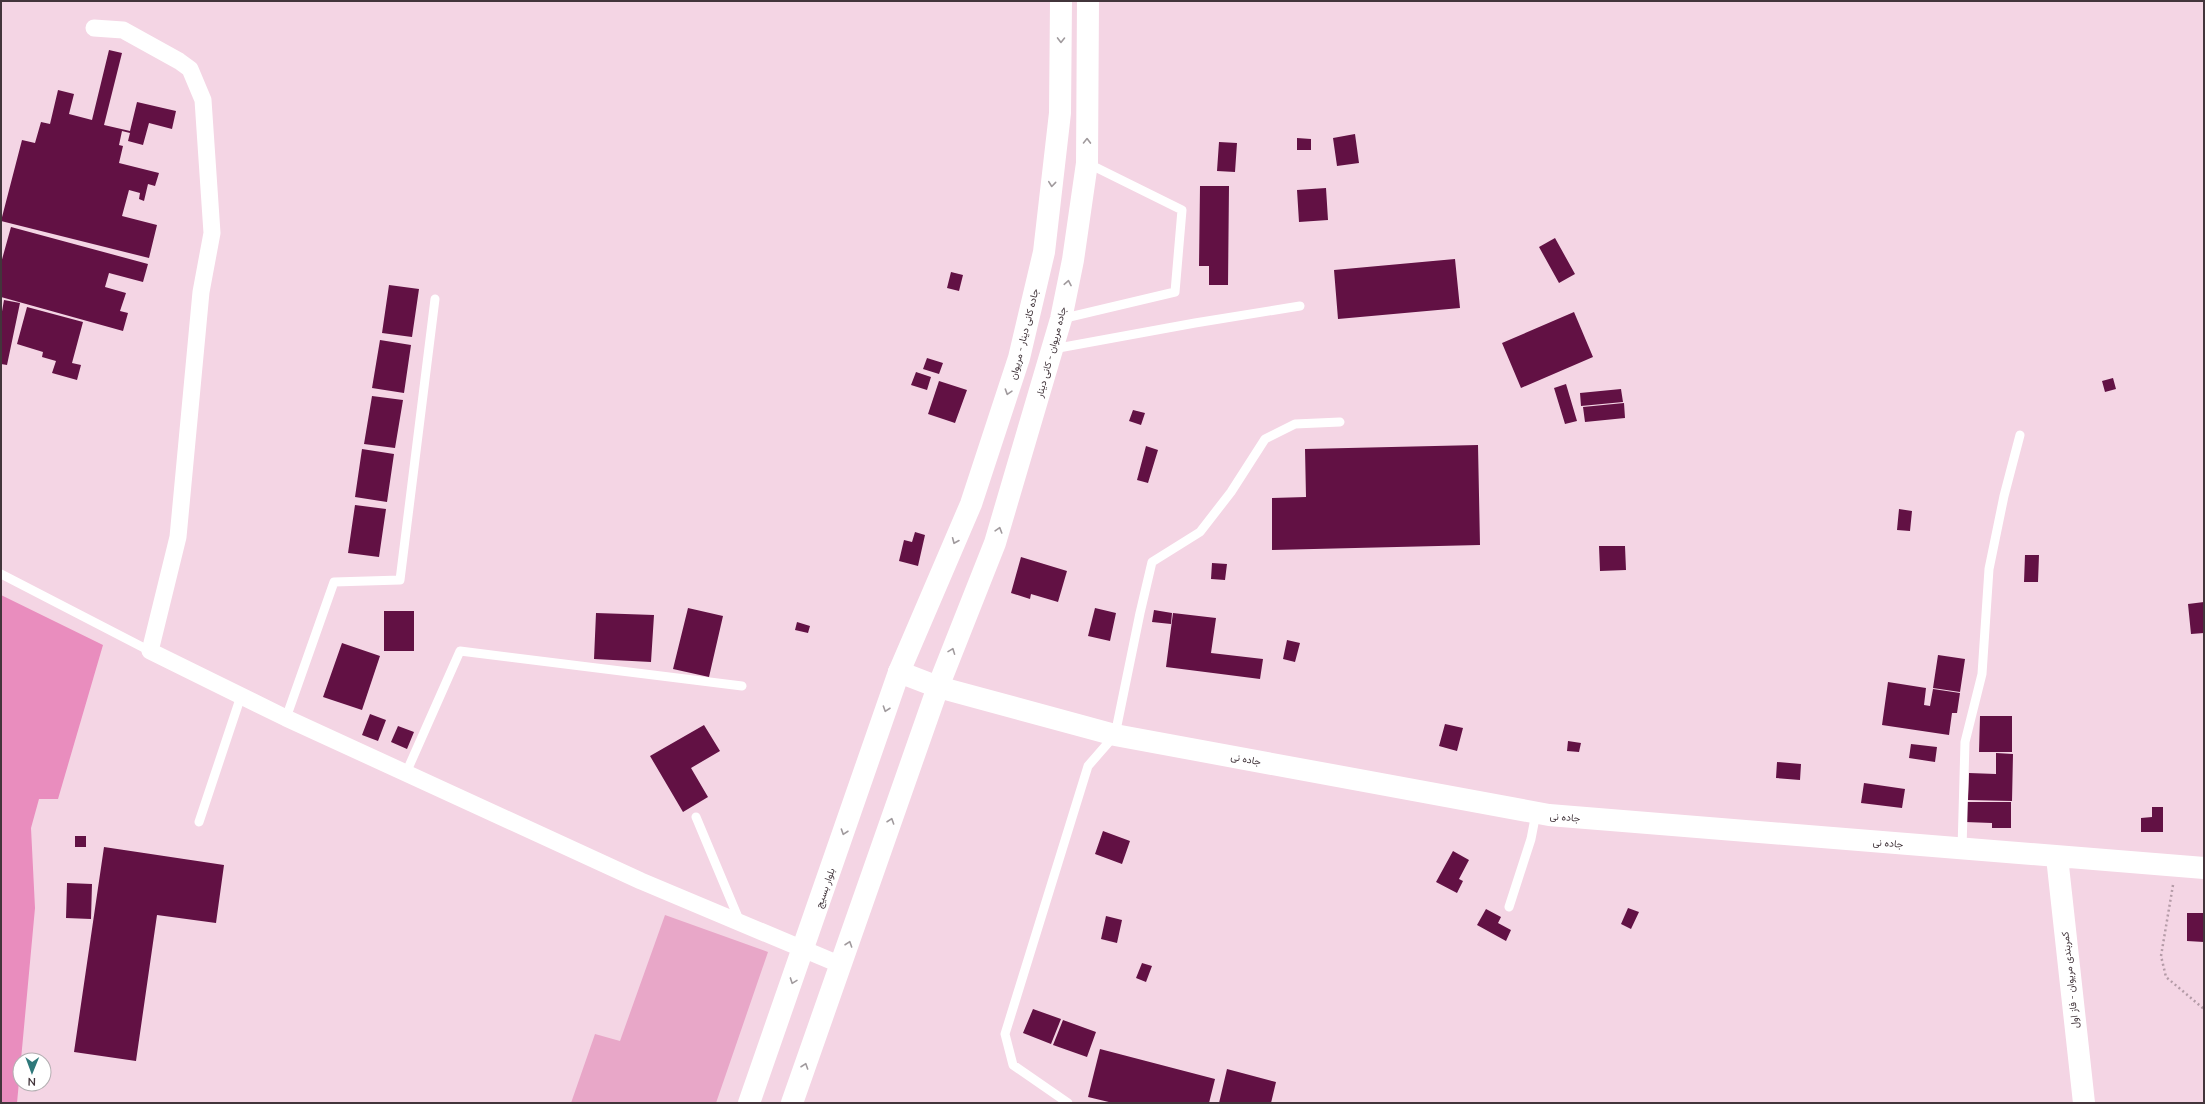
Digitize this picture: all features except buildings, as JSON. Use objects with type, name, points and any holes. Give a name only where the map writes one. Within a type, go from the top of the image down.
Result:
[{"type":"main road","name":"جاده کانی دینار - مریوان","points":[[899,672],[971,504],[1019,358],[1044,252],[1060,113],[1061,1]]},
{"type":"main road","name":"جاده مریوان - کانی دینار","points":[[938,687],[995,543],[1062,319],[1073,260],[1087,163],[1088,1]]},
{"type":"main road","name":"جاده نی","points":[[899,672],[938,687],[1115,735],[1536,813],[2204,868]]},
{"type":"main road","name":"بلوار بسیج","points":[[749,1103],[804,949],[899,672]]},
{"type":"main road","points":[[792,1103],[938,687]]},
{"type":"main road","name":"کمربندی مریوان - فاز اول","points":[[2056,857],[2084,1103]]},
{"type":"street","points":[[94,28],[123,30],[179,61],[190,69],[203,100],[212,233],[201,292],[178,537],[150,651],[286,718],[641,881],[841,964]]},
{"type":"lane","points":[[1062,319],[1175,292],[1182,210],[1087,163]]},
{"type":"lane","points":[[286,718],[334,582],[400,580],[435,299]]},
{"type":"lane","points":[[1054,349],[1300,306]]},
{"type":"lane","points":[[1068,1103],[1013,1065],[1004,1034],[1088,766],[1115,735],[1152,562],[1200,532],[1231,492],[1265,440],[1295,424],[1340,422]]},
{"type":"lane","points":[[1962,849],[1965,742],[1982,674],[1989,569],[2004,496],[2020,435]]},
{"type":"lane","points":[[1,574],[150,651]]},
{"type":"lane","points":[[406,773],[460,651],[742,686]]},
{"type":"lane","points":[[199,822],[241,696]]},
{"type":"lane","points":[[1509,907],[1531,839],[1536,813]]},
{"type":"lane","points":[[696,817],[740,922]]},
{"type":"path","points":[[2176,866],[2161,956],[2166,977],[2204,1008]]},
{"type":"shaded area","points":[[1,595],[103,645],[58,799],[39,799],[31,828],[35,908],[22,1052],[12,1052],[12,1092],[18,1092],[17,1103],[1,1103]]},
{"type":"shaded area","points":[[665,915],[768,952],[716,1103],[571,1103],[595,1034],[620,1041]]}]
